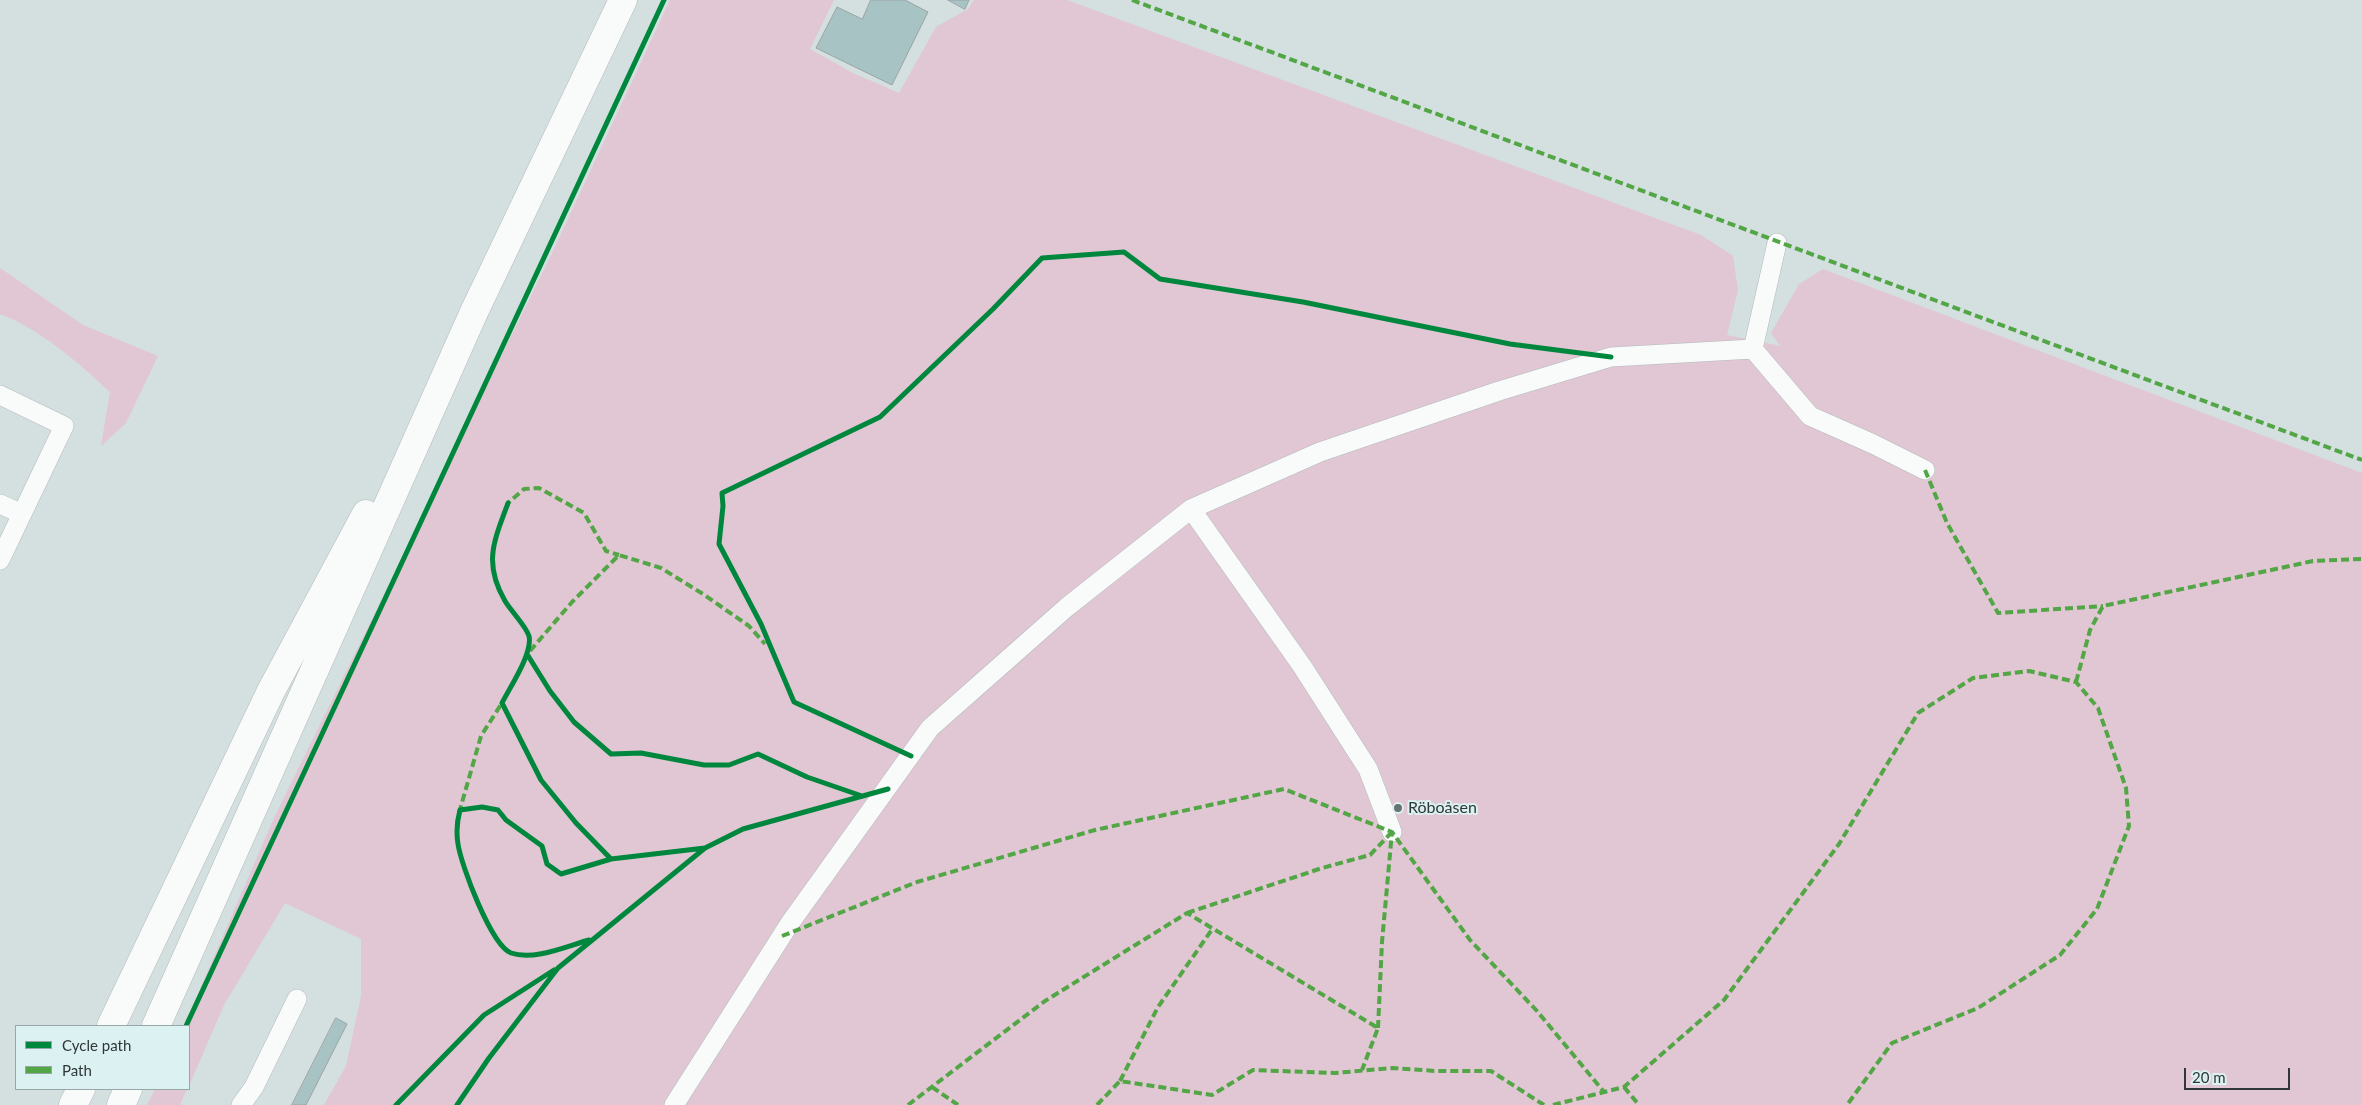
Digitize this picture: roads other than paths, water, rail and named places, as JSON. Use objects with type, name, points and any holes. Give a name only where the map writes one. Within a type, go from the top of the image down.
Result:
[{"type":"main road","points":[[156,1025],[474,312],[623,0]]},
{"type":"main road","points":[[111,1025],[271,691],[474,312]]},
{"type":"main road","points":[[73,1105],[80,1090]]},
{"type":"main road","points":[[121,1105],[128,1090]]},
{"type":"lane","points":[[1753,349],[1777,243]]},
{"type":"lane","points":[[1753,349],[1810,416],[1874,444],[1925,470]]},
{"type":"lane","points":[[674,1105],[790,923],[930,728],[1067,607],[1191,509],[1320,452],[1499,390],[1611,357],[1753,349]]},
{"type":"lane","points":[[0,396],[64,426],[0,560]]},
{"type":"lane","points":[[0,504],[22,514]]},
{"type":"lane","points":[[1191,509],[1302,666],[1368,770],[1392,832]]},
{"type":"lane","points":[[242,1105],[254,1087],[297,999]]},
{"type":"place","name":"Röboåsen","points":[[1398,808]]}]
